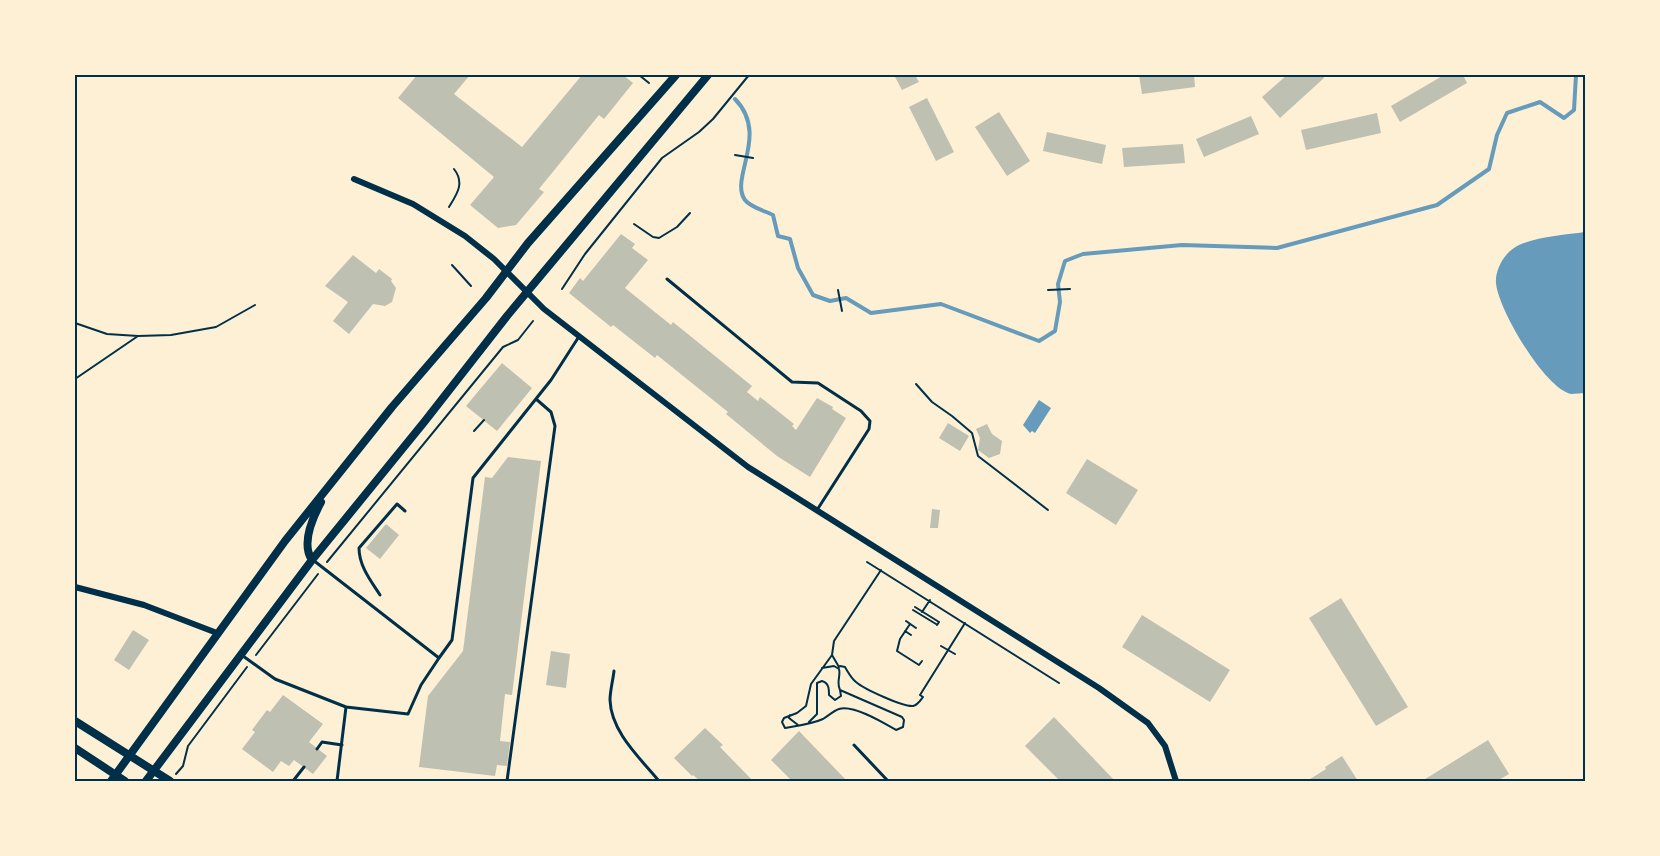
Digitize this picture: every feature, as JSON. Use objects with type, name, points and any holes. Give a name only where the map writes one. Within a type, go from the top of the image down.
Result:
[{"type":"main road","points":[[113,778],[285,541],[392,407],[416,381],[528,243],[676,75]]},
{"type":"main road","points":[[146,781],[312,560],[528,292],[708,75]]},
{"type":"main road","points":[[312,560],[308,554],[308,538],[316,510],[330,485]]},
{"type":"street","points":[[354,178],[413,204],[465,236],[494,259],[544,309],[748,466],[1099,688],[1149,723],[1166,746],[1176,781]]},
{"type":"street","points":[[75,587],[144,605],[217,633]]},
{"type":"street","points":[[75,721],[170,781]]},
{"type":"street","points":[[75,748],[113,778],[125,781]]},
{"type":"lane","points":[[667,279],[792,382],[818,383],[861,411],[870,421],[869,429],[817,510]]},
{"type":"lane","points":[[240,655],[274,679],[346,707],[408,714],[421,685],[452,640],[473,478],[536,399],[580,336]]},
{"type":"lane","points":[[507,781],[555,426],[551,412],[536,399]]},
{"type":"lane","points":[[380,595],[363,568],[359,548],[397,504],[405,511]]},
{"type":"lane","points":[[312,560],[439,658]]},
{"type":"lane","points":[[614,671],[610,700],[613,715],[622,736],[659,781]]},
{"type":"lane","points":[[337,781],[346,707]]},
{"type":"lane","points":[[317,748],[322,742],[342,745]]},
{"type":"lane","points":[[854,745],[888,781]]},
{"type":"lane","points":[[293,781],[304,767]]},
{"type":"path","points":[[639,75],[649,83]]},
{"type":"path","points":[[562,289],[585,254],[662,158],[699,132],[713,119],[749,75]]},
{"type":"path","points":[[735,155],[753,158]]},
{"type":"path","points":[[449,207],[459,191],[459,177],[454,169]]},
{"type":"path","points":[[634,224],[653,237],[659,238],[690,213]]},
{"type":"path","points":[[452,265],[471,286]]},
{"type":"path","points":[[1048,290],[1070,289]]},
{"type":"path","points":[[838,290],[842,311]]},
{"type":"path","points":[[75,322],[107,334],[171,335],[216,327],[255,305]]},
{"type":"path","points":[[328,560],[503,347],[518,340],[533,321]]},
{"type":"path","points":[[75,379],[138,336]]},
{"type":"path","points":[[916,384],[932,402],[972,433],[978,456],[1048,510]]},
{"type":"path","points":[[474,431],[484,420]]},
{"type":"path","points":[[867,562],[1059,683]]},
{"type":"path","points":[[840,690],[902,717],[903,727],[896,730],[867,715],[845,709],[838,709],[822,719],[786,728],[782,722],[784,718],[803,710],[806,706],[811,684],[832,655],[834,641],[881,570]]},
{"type":"path","points":[[258,653],[318,575]]},
{"type":"path","points":[[922,613],[930,600]]},
{"type":"path","points":[[914,608],[939,622],[937,625],[922,613]]},
{"type":"path","points":[[906,621],[916,628]]},
{"type":"path","points":[[822,668],[845,667],[856,682],[902,704],[913,706],[918,704],[923,696],[920,695],[965,623]]},
{"type":"path","points":[[910,624],[897,646],[897,651],[919,665],[922,661]]},
{"type":"path","points":[[905,631],[911,635]]},
{"type":"path","points":[[941,646],[955,654]]},
{"type":"path","points":[[806,723],[817,714],[818,683],[826,682],[829,695],[835,700],[841,696],[838,681],[839,667],[832,655]]},
{"type":"path","points":[[913,661],[915,657]]},
{"type":"path","points":[[176,774],[183,765],[188,746],[244,672]]},
{"type":"path","points":[[790,715],[791,721],[799,725]]},
{"type":"water","points":[[1585,232],[1585,393],[1571,394],[1560,389],[1549,378],[1524,346],[1505,311],[1496,278],[1503,259],[1521,244],[1548,237]]},
{"type":"water","points":[[1039,400],[1051,408],[1035,433],[1032,431],[1030,433],[1023,425]]},
{"type":"building","points":[[417,75],[470,75],[454,94],[522,147],[582,75],[623,75],[633,83],[604,119],[599,115],[539,189],[544,192],[516,225],[498,228],[470,205],[494,177],[398,98]]},
{"type":"building","points":[[894,75],[915,75],[919,82],[902,90]]},
{"type":"building","points":[[1139,75],[1194,75],[1195,87],[1142,94]]},
{"type":"building","points":[[1287,75],[1322,75],[1324,78],[1280,118],[1262,97]]},
{"type":"building","points":[[1444,75],[1463,75],[1467,83],[1400,122],[1391,106]]},
{"type":"building","points":[[927,98],[954,152],[936,161],[909,107]]},
{"type":"building","points":[[999,112],[1030,161],[1007,176],[975,127]]},
{"type":"building","points":[[1377,113],[1381,133],[1306,150],[1301,130]]},
{"type":"building","points":[[1251,116],[1259,134],[1204,157],[1196,139]]},
{"type":"building","points":[[1047,132],[1106,145],[1102,164],[1043,151]]},
{"type":"building","points":[[1183,144],[1185,163],[1124,167],[1122,148]]},
{"type":"building","points":[[621,234],[635,244],[632,248],[648,260],[625,288],[671,325],[673,322],[752,386],[747,392],[758,401],[760,397],[794,424],[792,426],[796,430],[817,398],[846,418],[810,477],[777,456],[726,414],[728,412],[657,355],[655,358],[569,293],[580,278],[583,281]]},
{"type":"building","points":[[353,255],[376,273],[379,269],[392,279],[396,288],[392,302],[385,306],[373,304],[349,334],[333,321],[348,302],[325,286]]},
{"type":"building","points":[[502,363],[532,388],[497,431],[466,406]]},
{"type":"building","points":[[948,423],[969,436],[960,451],[939,438]]},
{"type":"building","points":[[987,424],[992,434],[1002,441],[1000,454],[989,458],[978,450],[980,438],[976,429]]},
{"type":"building","points":[[508,457],[541,461],[512,695],[505,694],[500,741],[510,742],[507,766],[497,765],[495,776],[419,767],[428,696],[463,651],[485,477],[492,478]]},
{"type":"building","points":[[1087,459],[1138,490],[1116,525],[1066,493]]},
{"type":"building","points":[[932,509],[940,510],[938,528],[930,528]]},
{"type":"building","points":[[386,524],[399,535],[380,559],[366,548]]},
{"type":"building","points":[[1341,598],[1408,707],[1376,726],[1309,618]]},
{"type":"building","points":[[1142,615],[1230,670],[1210,702],[1122,647]]},
{"type":"building","points":[[133,630],[149,640],[129,670],[114,660]]},
{"type":"building","points":[[551,651],[570,654],[566,688],[546,685]]},
{"type":"building","points":[[283,695],[323,724],[309,742],[327,756],[313,774],[294,760],[289,766],[281,761],[273,772],[242,749],[255,732],[252,730],[267,710],[270,712]]},
{"type":"building","points":[[1054,717],[1115,781],[1060,781],[1025,746]]},
{"type":"building","points":[[705,728],[723,745],[720,747],[753,781],[700,781],[674,758]]},
{"type":"building","points":[[799,731],[847,781],[792,781],[771,760]]},
{"type":"building","points":[[1488,740],[1509,774],[1497,781],[1422,781]]},
{"type":"building","points":[[1342,756],[1358,781],[1307,781],[1326,769],[1325,767]]},
{"type":"waterway","points":[[735,99],[745,113],[749,127],[741,191],[747,202],[773,215],[778,236],[790,239],[798,268],[813,295],[830,301],[846,298],[871,313],[941,304],[1039,341],[1055,331],[1060,302],[1058,284],[1065,261],[1083,254],[1182,245],[1277,248],[1437,205],[1489,169],[1497,135],[1507,113],[1540,102],[1564,118],[1574,110],[1576,75]]}]
